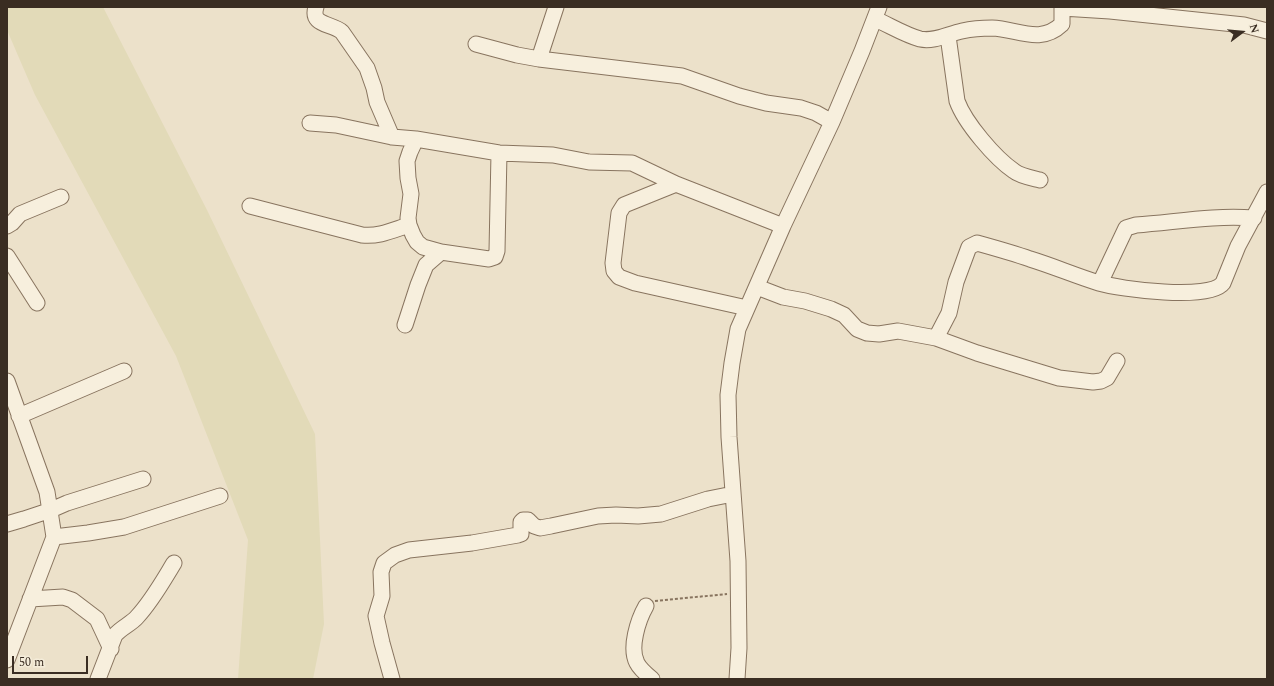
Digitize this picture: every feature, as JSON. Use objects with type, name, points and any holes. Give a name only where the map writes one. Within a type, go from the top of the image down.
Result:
[{"type":"street","points":[[316,7],[316,19],[320,22],[338,28],[367,68],[379,107],[392,137]]},
{"type":"street","points":[[539,60],[556,7]]},
{"type":"street","points":[[737,679],[739,648],[738,561],[728,396],[738,329],[783,226],[832,122],[877,13],[920,39],[948,36],[962,31],[992,28],[1028,34],[1044,34],[1055,30],[1062,24],[1062,7],[1244,26],[1267,31]]},
{"type":"street","points":[[948,36],[957,101],[961,111],[990,149],[1014,172],[1040,180]]},
{"type":"street","points":[[476,44],[539,60],[682,76],[766,104],[801,108],[816,113],[832,122]]},
{"type":"street","points":[[310,123],[336,125],[392,137],[416,139],[499,153],[553,155],[589,162],[632,163],[676,184],[783,226]]},
{"type":"street","points":[[416,139],[407,161],[411,194],[408,218],[409,225],[417,242],[423,246],[441,252],[489,259],[495,257],[497,251],[499,153]]},
{"type":"street","points":[[676,184],[624,205],[619,213],[616,231],[613,263],[614,271],[619,277],[635,283],[747,308]]},
{"type":"street","points":[[936,338],[949,313],[956,282],[963,261],[969,247],[973,244],[977,243],[1030,258],[1100,283],[1159,292],[1204,292],[1221,286],[1238,246],[1267,192]]},
{"type":"street","points":[[7,226],[20,214],[61,197]]},
{"type":"street","points":[[250,206],[362,235],[371,236],[409,225]]},
{"type":"street","points":[[1100,283],[1126,228],[1207,217],[1254,218]]},
{"type":"street","points":[[423,246],[426,266]]},
{"type":"street","points":[[405,325],[426,266],[441,252]]},
{"type":"street","points":[[7,256],[37,303]]},
{"type":"street","points":[[757,287],[784,297],[805,301],[831,309],[844,315],[858,329],[867,333],[879,334],[898,331],[936,338],[977,353],[1059,378],[1093,382],[1101,381],[1107,378],[1117,361]]},
{"type":"street","points":[[19,416],[124,371]]},
{"type":"street","points":[[7,381],[47,492],[54,537],[7,660]]},
{"type":"street","points":[[7,524],[143,478]]},
{"type":"street","points":[[392,679],[376,616],[382,596],[381,572],[384,563],[395,555],[409,550],[472,543],[518,535],[521,534],[521,522],[523,520],[528,520],[534,526],[540,528],[598,516],[638,516],[661,514],[708,499],[733,494]]},
{"type":"street","points":[[54,537],[124,527],[220,496]]},
{"type":"street","points":[[98,679],[115,634],[119,630],[130,625],[143,611],[174,562]]},
{"type":"street","points":[[30,599],[63,597],[72,600],[97,619],[110,649]]},
{"type":"street","points":[[646,606],[640,617],[636,631],[635,650],[636,662],[652,679]]},
{"type":"path","points":[[646,606],[655,600],[739,593]]},
{"type":"shaded area","points":[[7,7],[103,7],[207,210],[315,434],[324,624],[313,679],[238,679],[248,540],[176,356],[35,95],[7,30]]}]
